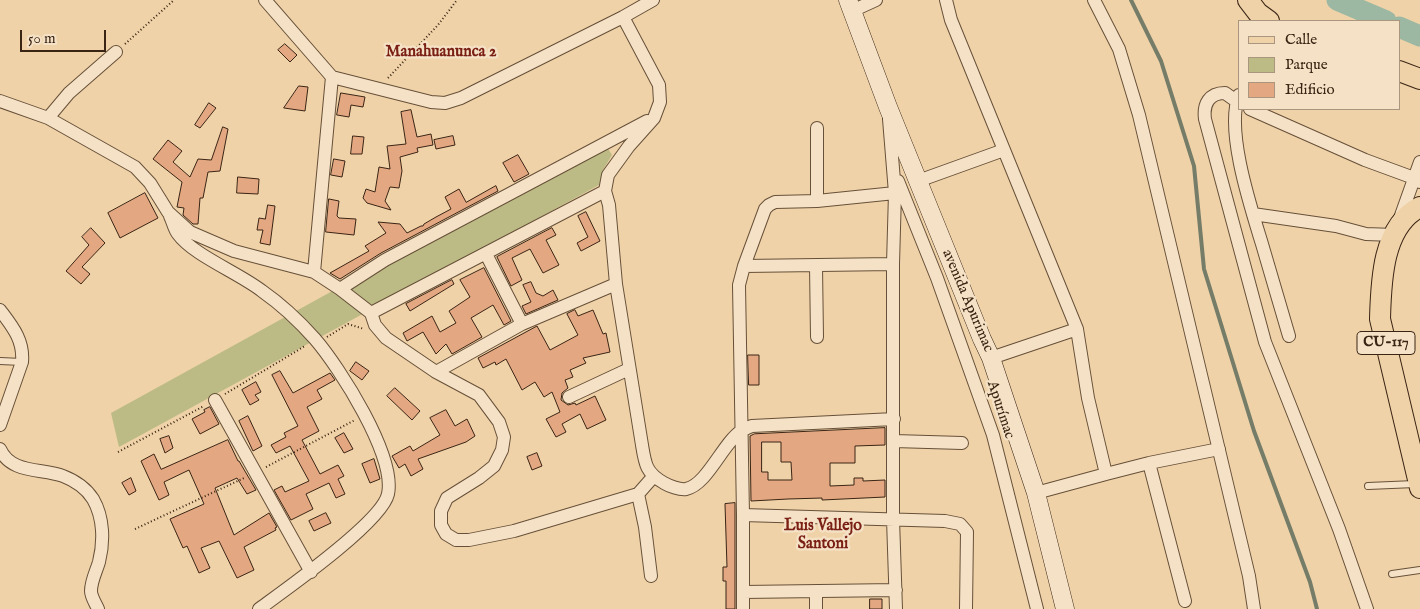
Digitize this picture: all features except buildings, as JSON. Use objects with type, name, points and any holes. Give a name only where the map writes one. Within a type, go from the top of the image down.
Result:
[{"type":"main road","points":[[1248,0],[1258,13],[1267,20]]},
{"type":"main road","points":[[1400,71],[1420,79]]},
{"type":"main road","name":"CU-117","points":[[1420,207],[1403,221],[1394,235],[1385,258],[1380,292],[1380,320],[1420,486]]},
{"type":"street","points":[[265,0],[332,77],[431,102],[445,103],[461,98],[623,17],[653,0]]},
{"type":"street","points":[[850,6],[876,0]]},
{"type":"street","points":[[946,0],[951,20],[1077,329],[1088,398],[1106,474]]},
{"type":"street","points":[[1094,0],[1119,49],[1139,114],[1249,576],[1254,609]]},
{"type":"street","name":"avenida Apurimac","points":[[850,6],[918,181],[991,358],[1036,493],[1065,609]]},
{"type":"street","points":[[623,17],[659,85],[660,102],[654,118],[629,146],[608,175],[605,191],[609,205],[616,284],[629,369],[645,461],[653,477],[669,486],[686,489],[700,482],[731,440],[741,431],[752,426],[894,419]]},
{"type":"street","points":[[48,118],[69,93],[116,52]]},
{"type":"street","points":[[314,272],[332,77]]},
{"type":"street","points":[[1289,336],[1248,197],[1239,157],[1235,115],[1238,100],[1225,93],[1213,95],[1204,109],[1205,118],[1265,342],[1339,528],[1367,609]]},
{"type":"street","points":[[0,101],[48,118],[135,167],[150,183],[168,212],[177,233],[190,247],[250,281],[289,312],[316,340],[342,375],[364,415],[388,470],[388,495],[375,516],[311,572],[259,609]]},
{"type":"street","name":"Apurímac","points":[[888,106],[895,193],[893,264],[893,519],[896,609]]},
{"type":"street","points":[[1252,110],[1365,160],[1417,180]]},
{"type":"street","points":[[340,289],[384,260],[654,118]]},
{"type":"street","points":[[817,128],[817,201]]},
{"type":"street","points":[[918,181],[1004,150]]},
{"type":"street","points":[[1253,214],[1336,226],[1366,234],[1394,235],[1417,180],[1420,162]]},
{"type":"street","name":"Apurímac","points":[[894,172],[937,278],[992,435],[1037,609]]},
{"type":"street","points":[[371,313],[605,191]]},
{"type":"street","points":[[743,609],[739,284],[744,266],[765,209],[775,202],[817,201],[895,193]]},
{"type":"street","points":[[168,212],[190,232],[234,251],[314,272],[371,313],[375,325],[386,338],[436,372],[479,395],[499,422],[504,437],[502,450],[494,466],[447,498],[441,511],[441,525],[446,534],[456,540],[469,540],[514,531],[638,494],[653,477]]},
{"type":"street","points":[[486,254],[522,324]]},
{"type":"street","points":[[744,266],[893,264]]},
{"type":"street","points":[[816,266],[817,337]]},
{"type":"street","points":[[436,372],[522,324],[616,284]]},
{"type":"street","points":[[0,310],[20,339],[23,352],[22,362],[0,425]]},
{"type":"street","points":[[991,358],[1077,329]]},
{"type":"street","points":[[569,397],[629,369]]},
{"type":"street","points":[[215,400],[311,572]]},
{"type":"street","points":[[894,441],[962,443]]},
{"type":"street","points":[[0,449],[3,456],[18,466],[32,471],[62,476],[76,482],[86,490],[94,501],[100,517],[103,541],[91,593],[98,609]]},
{"type":"street","points":[[1036,493],[1149,463],[1219,449]]},
{"type":"street","points":[[1149,463],[1185,601]]},
{"type":"street","points":[[638,494],[645,528],[651,576]]},
{"type":"street","points":[[743,516],[945,521],[964,527],[967,532],[966,609]]},
{"type":"street","points":[[743,592],[896,590]]},
{"type":"street","points":[[816,591],[816,609]]},
{"type":"lane","points":[[0,361],[22,362]]},
{"type":"lane","points":[[1368,486],[1420,486]]},
{"type":"lane","points":[[1392,574],[1420,570]]},
{"type":"path","points":[[116,52],[174,0]]},
{"type":"path","points":[[378,89],[438,24],[457,0]]},
{"type":"path","points":[[118,452],[215,400],[316,340],[326,338],[348,324],[364,329],[371,313]]},
{"type":"path","points":[[135,529],[255,473],[364,415]]},
{"type":"green space","points":[[607,147],[612,155],[603,170],[599,185],[119,447],[111,413],[336,289]]},
{"type":"waterway","points":[[1131,0],[1161,61],[1194,166],[1204,269],[1254,431],[1310,582],[1317,609]]},
{"type":"waterway","points":[[1337,0],[1384,20]]},
{"type":"waterway","points":[[1400,27],[1420,36]]},
{"type":"district","name":"Manahuanunca 2","points":[[441,53]]},
{"type":"district","name":"Luis Vallejo Santoni","points":[[823,536]]}]
